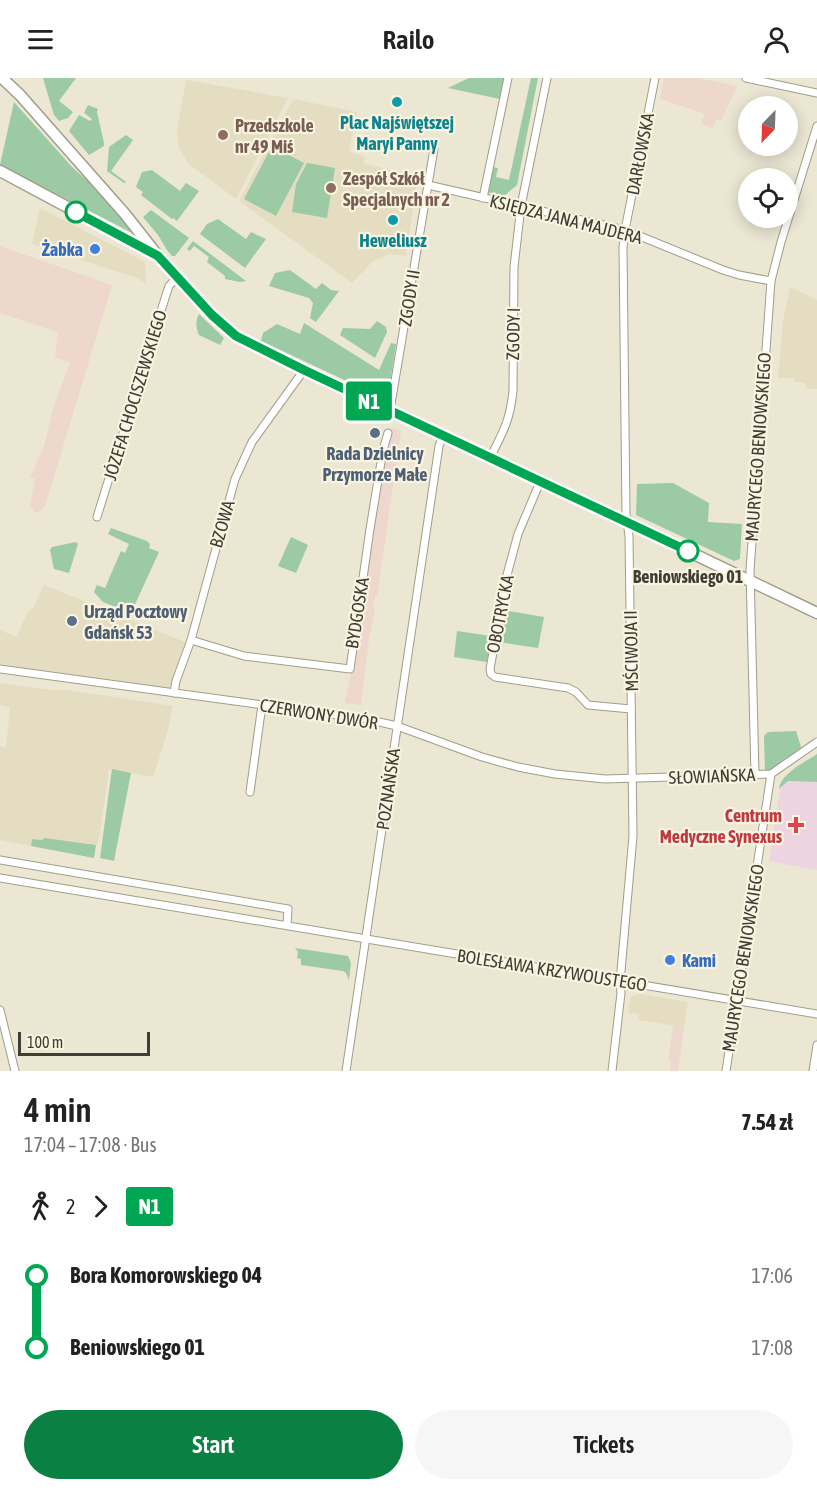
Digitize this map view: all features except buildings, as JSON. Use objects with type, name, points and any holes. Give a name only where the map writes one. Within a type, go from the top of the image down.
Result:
[{"type":"street","points":[[2,78],[28,103],[125,214],[158,256],[212,315],[236,336],[817,613]]},
{"type":"street","points":[[483,198],[508,78]]},
{"type":"street","name":"ZGODY I","points":[[490,458],[508,422],[511,407],[514,267],[521,206],[547,78]]},
{"type":"street","name":"DARŁOWSKA","points":[[625,230],[655,78]]},
{"type":"street","points":[[746,78],[817,93]]},
{"type":"street","name":"MAURYCEGO BENIOWSKIEGO","points":[[755,775],[750,570],[771,281],[817,126]]},
{"type":"street","points":[[428,185],[434,149]]},
{"type":"street","points":[[0,171],[158,256]]},
{"type":"street","points":[[0,181],[12,177]]},
{"type":"street","name":"KSIĘDZA JANA MAJDERA","points":[[428,185],[625,230],[723,270],[771,281]]},
{"type":"street","name":"ZGODY II","points":[[390,410],[428,185]]},
{"type":"street","name":"MŚCIWOJA II","points":[[612,1071],[621,993],[633,836],[629,536],[626,513],[623,271],[625,230]]},
{"type":"street","name":"JÓZEFA CHOCISZEWSKIEGO","points":[[98,517],[166,295],[169,286],[178,276]]},
{"type":"street","name":"BZOWA","points":[[174,693],[191,640],[235,479],[252,442],[304,370]]},
{"type":"street","name":"BYDGOSKA","points":[[191,640],[244,656],[350,669],[370,529],[388,433]]},
{"type":"street","name":"POZNAŃSKA","points":[[346,1071],[439,446],[443,436]]},
{"type":"street","name":"OBOTRYCKA","points":[[540,482],[518,534],[507,575],[491,674],[495,677],[568,688],[576,692],[588,705],[631,709]]},
{"type":"street","name":"CZERWONY DWÓR","points":[[0,669],[366,719],[397,726],[482,757],[518,767],[555,774],[604,779],[632,779]]},
{"type":"street","points":[[250,792],[262,705]]},
{"type":"street","name":"SŁOWIAŃSKA","points":[[632,779],[771,774],[817,742]]},
{"type":"street","name":"MAURYCEGO BENIOWSKIEGO","points":[[726,1071],[771,774]]},
{"type":"street","points":[[0,860],[288,909],[287,926]]},
{"type":"street","name":"BOLESŁAWA KRZYWOUSTEGO","points":[[0,878],[817,1014]]},
{"type":"street","points":[[0,1010],[15,1071]]},
{"type":"street","points":[[813,1071],[817,1045]]},
{"type":"shaded area","points":[[664,78],[697,78],[737,86],[721,121],[717,119],[712,129],[701,123],[705,114],[660,99]]},
{"type":"shaded area","name":"Przedszkole nr 49 Miś","points":[[186,80],[288,98],[236,199],[189,164],[179,149],[177,130]]},
{"type":"shaded area","name":"Zespół Szkół Specjalnych nr 2","points":[[293,99],[357,112],[349,151],[365,157],[364,164],[418,176],[406,256],[389,254],[373,261],[352,283],[239,201]]},
{"type":"shaded area","points":[[40,208],[145,262],[146,283],[32,244]]},
{"type":"shaded area","points":[[0,246],[112,285],[45,506],[36,513],[30,507],[35,479],[30,477],[44,447],[53,409],[70,363],[55,357],[58,332],[0,313]]},
{"type":"shaded area","points":[[790,287],[817,300],[817,389],[806,389],[806,383],[794,382],[794,378],[778,378],[783,321]]},
{"type":"shaded area","points":[[391,427],[401,431],[377,596],[373,606],[375,610],[361,705],[345,703],[376,506]]},
{"type":"shaded area","points":[[44,585],[185,642],[169,688],[0,664],[0,630],[17,637],[27,613],[33,608]]},
{"type":"shaded area","points":[[0,683],[67,690],[173,706],[167,734],[153,777],[109,769],[98,845],[45,838],[32,839],[31,846],[0,840],[0,746],[6,748],[10,707],[0,705]]},
{"type":"shaded area","name":"Centrum Medyczne Synexus","points":[[787,781],[817,782],[817,870],[769,861],[780,789]]},
{"type":"shaded area","points":[[642,994],[688,1002],[684,1027],[638,1020],[639,1014],[628,1013],[631,996]]},
{"type":"shaded area","points":[[673,1026],[684,1027],[678,1071],[670,1071],[671,1060],[668,1060]]},
{"type":"green space","points":[[43,78],[76,78],[59,101],[73,112],[68,118],[59,121],[54,115]]},
{"type":"green space","points":[[469,78],[504,78],[500,99],[448,88]]},
{"type":"green space","points":[[531,78],[538,78],[517,185],[504,196],[487,192],[492,167],[498,168],[496,177],[509,180]]},
{"type":"green space","points":[[14,102],[72,167],[91,184],[134,234],[0,165]]},
{"type":"green space","points":[[88,105],[98,109],[104,143],[104,146],[89,155],[69,131],[79,115],[90,121],[92,119],[84,113]]},
{"type":"green space","points":[[126,135],[133,140],[111,171],[126,182],[124,183],[107,171],[109,147]]},
{"type":"green space","points":[[272,146],[304,163],[276,216],[244,199]]},
{"type":"green space","points":[[307,163],[335,168],[327,218],[292,212],[296,184]]},
{"type":"green space","points":[[152,170],[180,191],[186,183],[199,191],[177,221],[141,195],[143,192],[136,187],[142,172]]},
{"type":"green space","points":[[151,210],[189,238],[175,256],[167,250],[143,217]]},
{"type":"green space","points":[[218,219],[246,239],[251,232],[266,239],[245,268],[200,234],[207,224]]},
{"type":"green space","points":[[193,241],[246,281],[225,279],[225,276],[207,262],[209,257],[194,246],[190,251],[187,249]]},
{"type":"green space","points":[[290,270],[316,289],[322,283],[331,290],[339,291],[316,322],[310,318],[313,303],[309,298],[269,286],[275,273]]},
{"type":"green space","points":[[199,314],[224,338],[220,345],[199,335],[196,324]]},
{"type":"green space","points":[[377,321],[386,327],[387,332],[375,358],[340,335],[343,328],[370,329]]},
{"type":"green space","points":[[304,323],[379,370],[391,343],[396,344],[388,395],[383,398],[261,341],[263,333],[277,324],[300,334]]},
{"type":"green space","points":[[673,483],[709,503],[708,522],[742,524],[740,559],[734,561],[636,515],[637,484]]},
{"type":"green space","points":[[111,528],[147,541],[150,544],[149,548],[159,552],[131,613],[103,602],[94,592],[97,585],[105,588],[121,551],[125,553],[129,544],[108,534]]},
{"type":"green space","points":[[291,537],[308,545],[296,573],[278,566]]},
{"type":"green space","points":[[76,542],[78,544],[69,573],[54,569],[50,550],[52,547]]},
{"type":"green space","points":[[509,611],[544,617],[538,648],[499,642],[504,615]]},
{"type":"green space","points":[[457,631],[491,636],[487,662],[454,657]]},
{"type":"green space","points":[[796,731],[801,747],[799,751],[769,771],[765,771],[764,736],[768,732]]},
{"type":"green space","points":[[817,754],[817,782],[788,781],[779,789],[788,773]]},
{"type":"green space","points":[[112,769],[131,773],[114,861],[100,858]]},
{"type":"green space","points":[[45,838],[96,845],[94,858],[31,846],[32,839]]},
{"type":"green space","points":[[295,948],[348,956],[351,963],[349,980],[343,971],[301,965],[301,959],[297,958],[298,952]]},
{"type":"bus line","name":"N1","points":[[76,212],[158,256],[212,315],[236,336],[255,347],[688,551]]},
{"type":"place","name":"Plac Najświętszej Maryi Panny","points":[[397,102]]},
{"type":"place","name":"Przedszkole nr 49 Miś","points":[[223,135]]},
{"type":"place","name":"Zespół Szkół Specjalnych nr 2","points":[[331,188]]},
{"type":"place","name":"Heweliusz","points":[[393,220]]},
{"type":"place","name":"Żabka","points":[[95,249]]},
{"type":"place","name":"Rada Dzielnicy Przymorze Małe","points":[[375,433]]},
{"type":"place","name":"Beniowskiego 01","points":[[688,551]]},
{"type":"place","name":"Urząd Pocztowy Gdańsk 53","points":[[72,621]]},
{"type":"place","name":"Centrum Medyczne Synexus","points":[[796,825]]},
{"type":"place","name":"Kami","points":[[670,960]]}]
